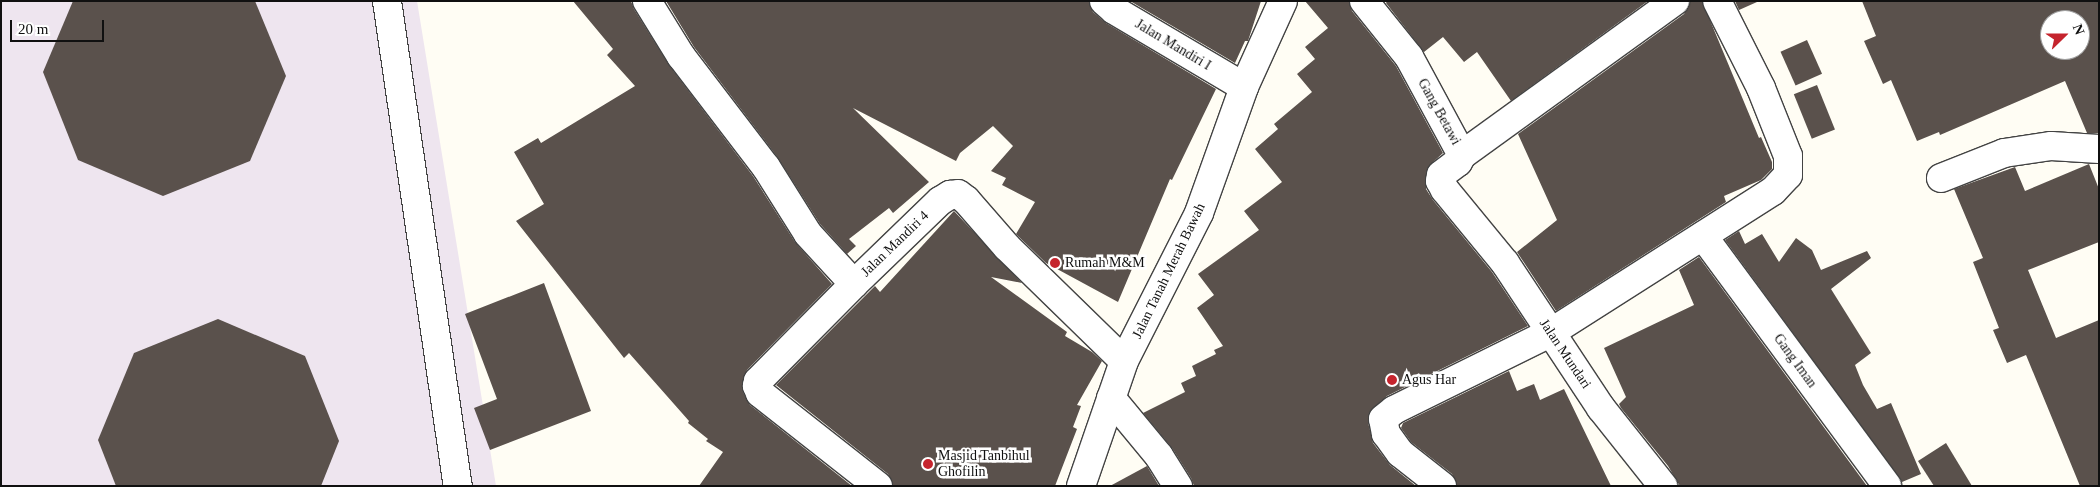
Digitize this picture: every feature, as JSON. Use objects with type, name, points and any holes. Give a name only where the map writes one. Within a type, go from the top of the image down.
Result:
[{"type":"street","points":[[387,1],[458,486]]},
{"type":"street","name":"Jalan Mandiri 4","points":[[647,1],[681,56],[766,167],[808,234],[854,284],[940,201],[950,195],[958,194],[966,200],[1007,246],[1124,362]]},
{"type":"street","name":"Jalan Mandiri I","points":[[1104,1],[1114,10],[1244,87]]},
{"type":"street","name":"Jalan Tanah Merah Bawah","points":[[1081,486],[1124,362],[1199,213],[1244,87],[1283,1]]},
{"type":"street","name":"Gang Betawi","points":[[1364,1],[1409,57],[1462,155],[1441,175],[1440,181],[1471,220]]},
{"type":"street","points":[[1462,155],[1675,1]]},
{"type":"street","points":[[1442,486],[1400,453],[1386,434],[1383,420],[1394,410],[1550,333],[1773,191],[1788,175],[1788,156],[1761,88],[1717,1]]},
{"type":"street","points":[[1941,178],[2004,154],[2051,146],[2099,149]]},
{"type":"street","name":"Jalan Mundari","points":[[1471,220],[1505,263],[1601,408],[1663,486]]},
{"type":"street","name":"Gang Iman","points":[[1704,236],[1888,486]]},
{"type":"street","points":[[854,284],[758,381],[756,386],[760,392],[878,486]]},
{"type":"street","points":[[1111,398],[1159,456],[1178,486]]},
{"type":"shaded area","points":[[1,1],[417,1],[496,486],[1,486]]},
{"type":"building","points":[[73,1],[255,1],[286,76],[250,161],[163,196],[78,160],[43,72]]},
{"type":"building","points":[[573,1],[631,1],[634,9],[669,65],[753,176],[795,242],[832,284],[747,370],[742,384],[743,392],[750,405],[852,486],[699,486],[723,452],[706,441],[708,439],[688,423],[689,421],[629,353],[624,358],[516,221],[544,204],[514,152],[538,138],[541,143],[635,86],[607,55],[613,49]]},
{"type":"building","points":[[666,1],[1089,1],[1093,12],[1106,23],[1216,89],[1172,180],[1170,179],[1118,302],[1046,263],[1016,234],[1035,202],[1002,185],[1006,178],[991,171],[1013,146],[993,126],[960,153],[956,161],[853,108],[929,182],[893,213],[889,208],[849,239],[856,246],[847,254],[820,224],[778,158],[694,47]]},
{"type":"building","points":[[1130,1],[1261,1],[1248,41],[1245,41],[1235,63]]},
{"type":"building","points":[[1305,1],[1349,1],[1352,11],[1396,66],[1443,153],[1432,163],[1426,172],[1426,189],[1492,272],[1528,326],[1387,396],[1369,413],[1368,422],[1373,443],[1390,465],[1416,486],[1194,486],[1172,448],[1143,413],[1185,392],[1181,383],[1196,376],[1192,366],[1216,354],[1214,350],[1223,346],[1197,308],[1214,295],[1198,274],[1259,230],[1244,211],[1282,182],[1255,149],[1278,129],[1274,124],[1312,92],[1297,74],[1315,59],[1305,47],[1328,28]]},
{"type":"building","points":[[1387,1],[1648,1],[1511,101],[1477,52],[1464,62],[1443,37],[1424,52],[1386,3]]},
{"type":"building","points":[[1690,1],[1702,1],[1759,138],[1761,137],[1772,162],[1772,169],[1761,180],[1724,196],[1726,202],[1556,311],[1517,252],[1557,220],[1518,134],[1684,14]]},
{"type":"building","points":[[1735,1],[1757,1],[1757,2],[1739,10]]},
{"type":"building","points":[[1862,1],[2099,1],[2099,133],[2087,133],[2065,81],[1940,135],[1939,132],[1917,141],[1891,80],[1883,84],[1864,41],[1876,36]]},
{"type":"building","points":[[1807,40],[1822,74],[1796,86],[1781,52]]},
{"type":"building","points":[[1817,85],[1835,130],[1812,139],[1794,94]]},
{"type":"building","points":[[2089,164],[2099,189],[2099,242],[2028,270],[2056,338],[2099,320],[2099,486],[2080,486],[2026,355],[2007,363],[1993,330],[1999,328],[1973,262],[1983,258],[1954,189],[2015,167],[2025,191]]},
{"type":"building","points":[[954,211],[1022,283],[991,277],[1067,332],[1065,336],[1092,352],[1102,361],[1077,405],[1081,406],[1073,427],[1077,429],[1055,486],[893,486],[888,474],[776,385],[875,286],[880,292]]},
{"type":"building","points":[[1739,231],[1745,244],[1762,234],[1779,262],[1796,238],[1812,250],[1821,270],[1867,251],[1871,258],[1831,289],[1871,353],[1855,365],[1863,385],[1877,409],[1891,403],[1921,474],[1902,482],[1725,240]]},
{"type":"building","points":[[1699,257],[1867,486],[1680,486],[1668,466],[1621,408],[1619,404],[1626,397],[1604,348],[1694,305],[1679,270]]},
{"type":"building","points":[[544,283],[591,411],[490,450],[474,408],[497,399],[465,314]]},
{"type":"building","points":[[218,319],[305,356],[339,441],[321,486],[116,486],[98,440],[134,353]]},
{"type":"building","points":[[1509,371],[1517,391],[1534,384],[1540,400],[1564,389],[1611,486],[1457,486],[1452,474],[1411,442],[1401,428],[1403,423]]},
{"type":"building","points":[[1946,443],[1972,486],[1934,486],[1918,461]]},
{"type":"building","points":[[1147,466],[1159,486],[1110,486]]},
{"type":"place","name":"Rumah M&M","points":[[1055,263]]},
{"type":"place","name":"Agus Har","points":[[1392,380]]},
{"type":"place","name":"Masjid Tanbihul Ghofilin","points":[[928,464]]}]
